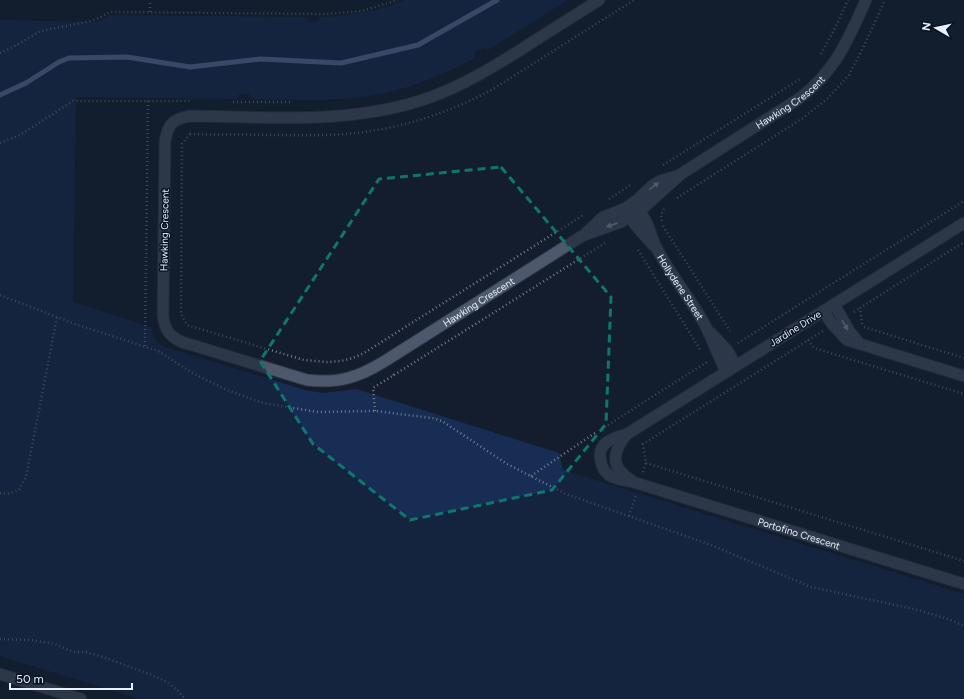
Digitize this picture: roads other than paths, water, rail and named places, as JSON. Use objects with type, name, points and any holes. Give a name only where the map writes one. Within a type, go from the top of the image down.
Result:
[{"type":"street","name":"Hawking Crescent","points":[[599,0],[472,79],[431,97],[410,104],[392,109],[347,115],[301,117],[190,116],[175,120],[168,129],[165,141],[163,316],[165,327],[170,335],[182,342],[295,377],[320,382],[333,382],[359,375],[385,361],[582,236],[603,217],[620,211],[634,211],[652,186],[660,181],[681,174],[789,106],[810,91],[838,58],[866,0]]},
{"type":"street","name":"Hollydene Street","points":[[634,211],[647,221],[657,248],[722,353],[736,365]]},
{"type":"street","name":"Jardine Drive","points":[[602,467],[600,457],[601,448],[606,442],[627,434],[964,222]]},
{"type":"street","points":[[834,304],[838,322]]},
{"type":"street","points":[[823,311],[850,332],[859,344],[964,376]]},
{"type":"street","name":"Hollydene Street","points":[[722,353],[726,372]]},
{"type":"street","name":"Jardine Drive","points":[[615,460],[618,445],[627,434]]},
{"type":"street","name":"Portofino Crescent","points":[[615,460],[617,468],[622,474],[636,483]]},
{"type":"street","name":"Portofino Crescent","points":[[602,467],[609,475],[617,479],[636,483],[964,584]]},
{"type":"street","points":[[0,674],[81,699]]},
{"type":"waterway","points":[[0,95],[26,83],[59,62],[69,58],[127,57],[190,67],[261,59],[341,63],[418,45],[497,0]]}]
